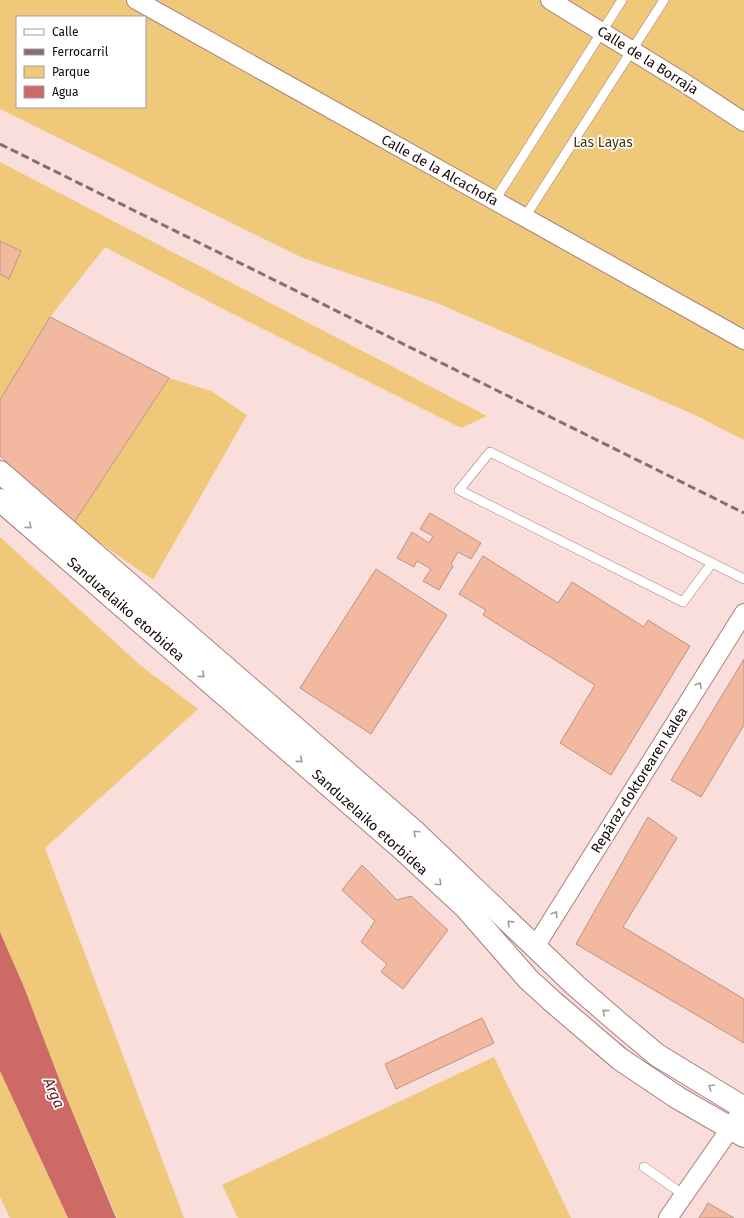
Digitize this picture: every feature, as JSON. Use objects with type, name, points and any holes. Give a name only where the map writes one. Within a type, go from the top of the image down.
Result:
[{"type":"main road","name":"Sanduzelaiko etorbidea","points":[[0,472],[413,830],[575,985],[657,1055],[743,1107]]},
{"type":"main road","name":"Sanduzelaiko etorbidea","points":[[0,500],[401,848],[466,908],[528,979],[552,1001],[620,1059],[678,1098],[737,1132]]},
{"type":"street","name":"Calle de la Alcachofa","points":[[136,0],[744,340]]},
{"type":"street","name":"Calle de la Borraja","points":[[550,0],[602,31],[744,122]]},
{"type":"street","name":"Repáraz doktorearen kalea","points":[[535,947],[744,613]]},
{"type":"street","points":[[668,1218],[684,1195],[737,1132],[743,1107]]},
{"type":"lane","points":[[495,200],[622,0]]},
{"type":"lane","points":[[525,217],[664,0]]},
{"type":"lane","points":[[712,563],[683,602],[459,490],[490,452],[712,563],[744,579]]},
{"type":"lane","points":[[644,1167],[684,1195]]},
{"type":"green space","name":"Las Layas","points":[[0,0],[744,0],[744,440],[695,415],[437,303],[303,258],[0,109]]},
{"type":"green space","points":[[0,162],[487,416],[461,428],[225,310],[105,247],[50,317],[0,400]]},
{"type":"green space","points":[[169,378],[211,391],[247,415],[153,580],[73,524]]},
{"type":"green space","points":[[0,537],[140,665],[198,709],[45,848],[184,1218],[117,1218],[63,1089],[24,987],[0,932]]},
{"type":"green space","points":[[494,1057],[571,1218],[238,1218],[222,1185]]},
{"type":"green space","points":[[0,1071],[68,1218],[10,1218],[0,1197]]},
{"type":"water","name":"Arga","points":[[0,932],[24,987],[63,1089],[116,1218],[68,1218],[0,1071]]},
{"type":"building","points":[[0,241],[21,251],[9,279],[0,274]]},
{"type":"building","points":[[50,317],[169,378],[73,524],[0,456],[0,400]]},
{"type":"building","points":[[430,513],[481,543],[471,559],[458,552],[451,564],[453,566],[439,590],[423,581],[431,569],[417,561],[414,567],[397,558],[412,532],[429,543],[433,536],[420,529]]},
{"type":"building","points":[[483,556],[558,603],[572,582],[644,627],[648,620],[690,646],[611,775],[560,743],[595,685],[483,615],[486,610],[459,594]]},
{"type":"building","points":[[376,569],[447,615],[371,734],[300,688]]},
{"type":"building","points":[[744,659],[744,725],[701,797],[671,780]]},
{"type":"building","points":[[648,817],[677,838],[623,927],[744,999],[744,1043],[576,944]]},
{"type":"building","points":[[362,865],[397,900],[411,896],[448,930],[403,989],[381,972],[387,964],[361,942],[375,921],[342,890]]},
{"type":"building","points":[[482,1018],[494,1043],[396,1089],[385,1064]]},
{"type":"building","points":[[708,1203],[734,1218],[699,1218]]},
{"type":"railway","points":[[0,144],[744,513]]}]
